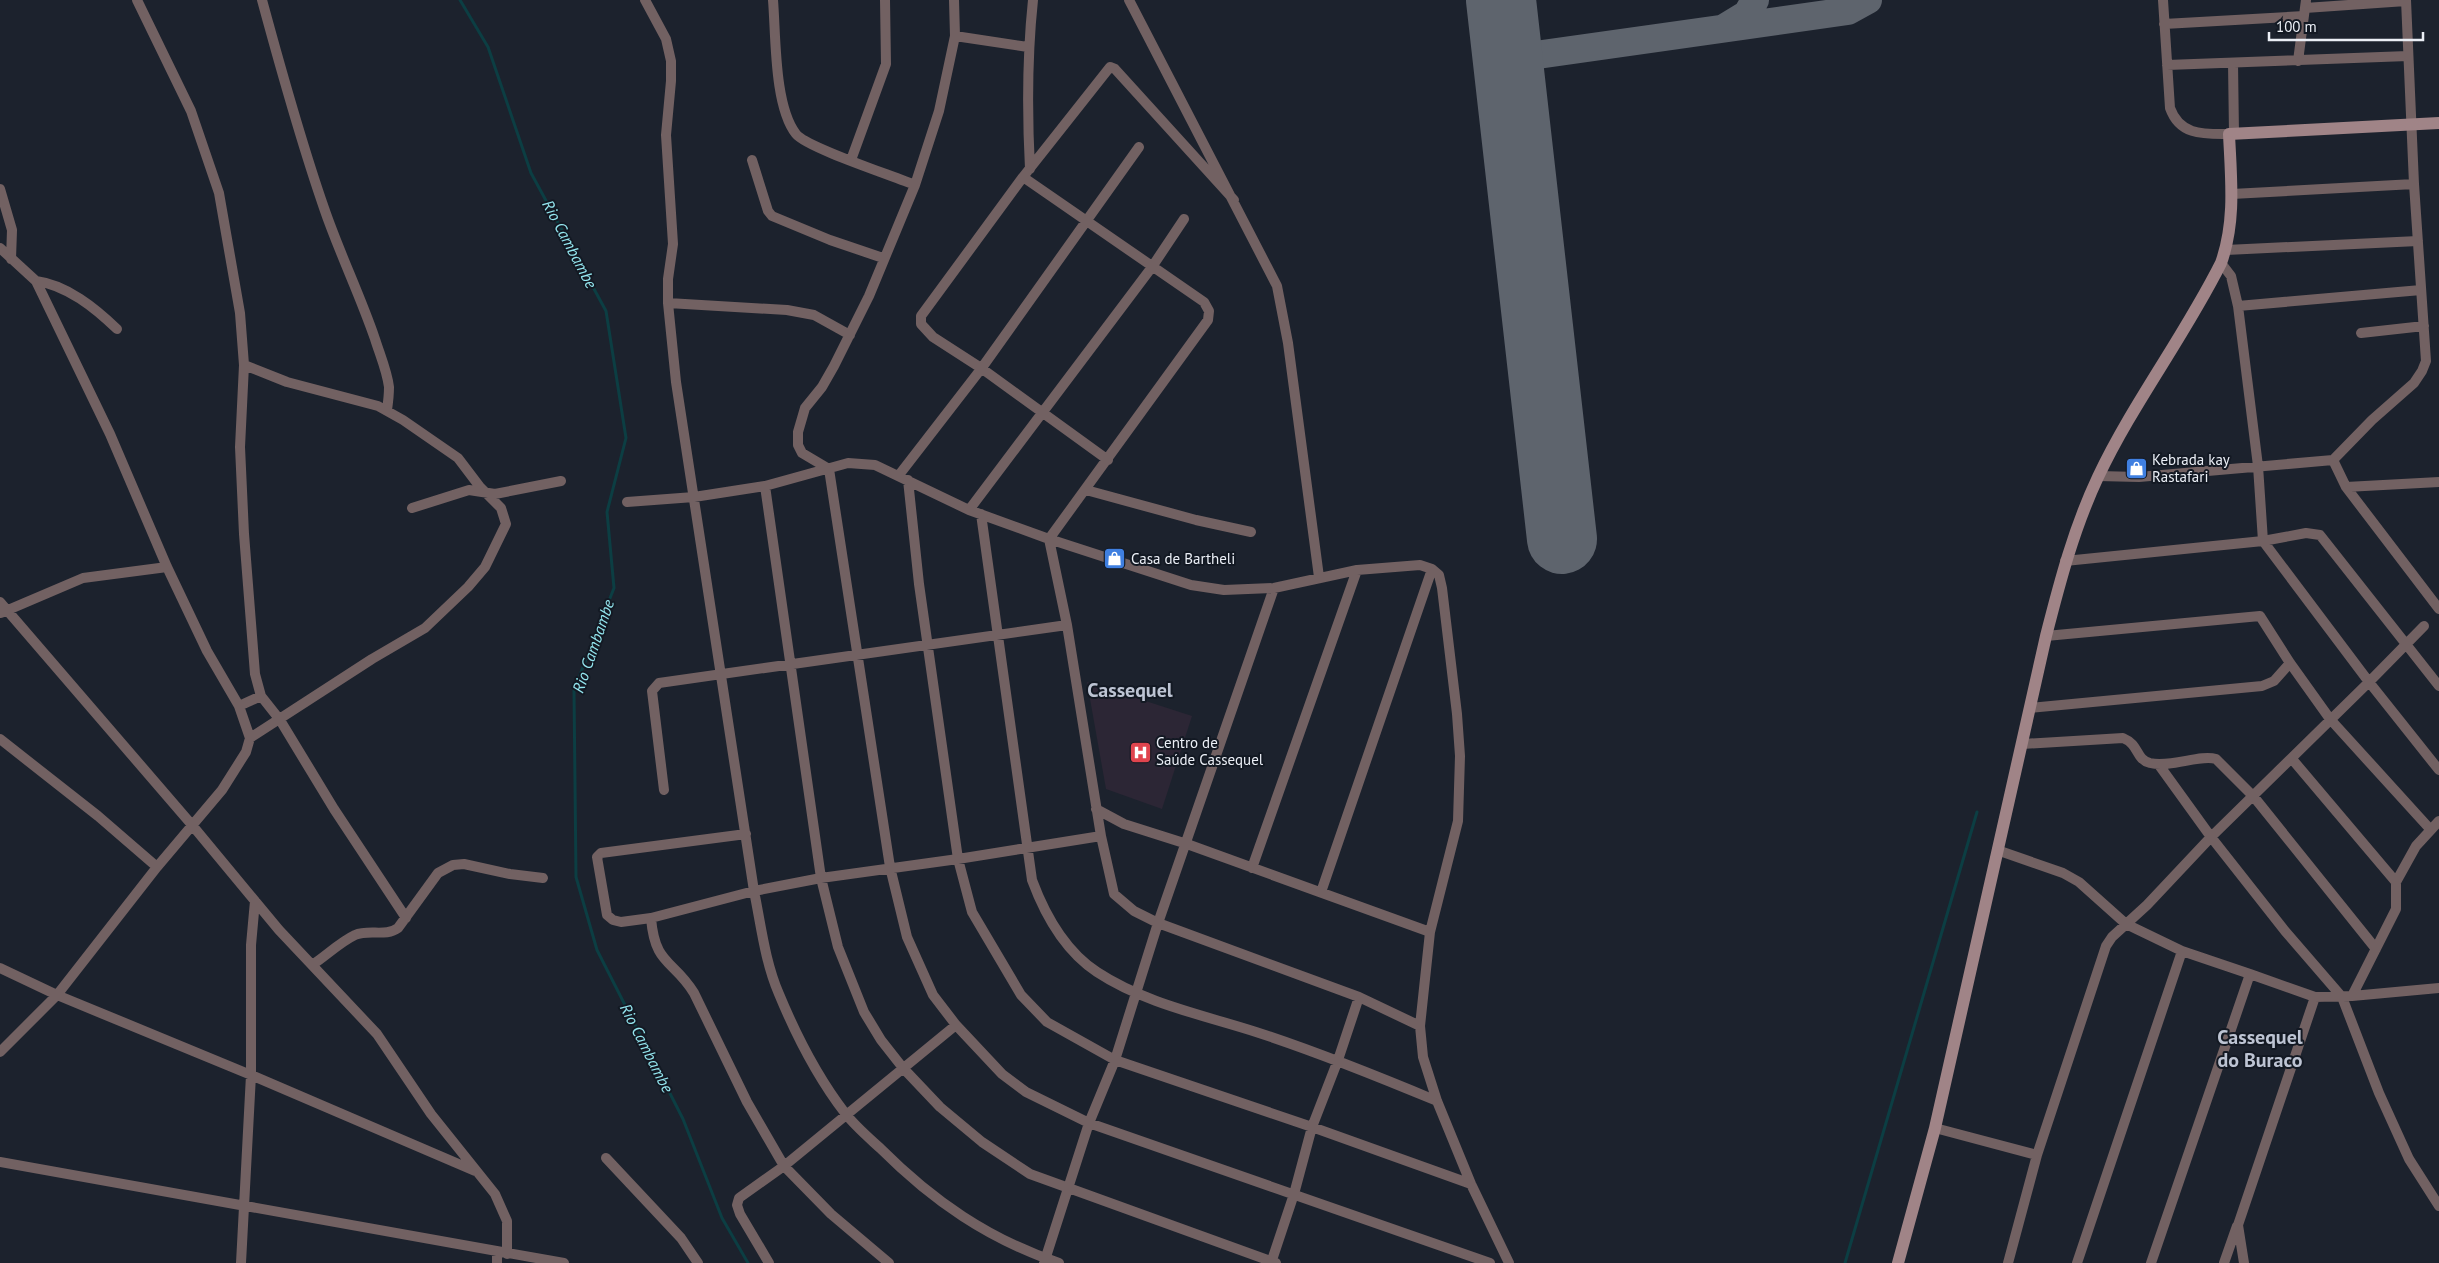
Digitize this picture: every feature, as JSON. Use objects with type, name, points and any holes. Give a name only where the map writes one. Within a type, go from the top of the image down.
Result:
[{"type":"street","points":[[138,0],[191,110],[219,194],[240,312],[244,365],[240,447],[244,524],[255,674],[261,696],[280,720],[334,809],[406,918]]},
{"type":"street","points":[[262,0],[278,55],[283,82],[324,210],[369,320],[382,360],[389,388],[387,410]]},
{"type":"street","points":[[645,0],[666,40],[670,61],[671,81],[666,135],[673,244],[668,303],[676,382],[754,891],[768,961],[778,994],[816,1068],[845,1114],[899,1167],[951,1210],[984,1231],[1045,1261],[1060,1263]]},
{"type":"street","points":[[773,0],[776,68],[788,120],[797,135],[851,160],[915,185]]},
{"type":"street","points":[[851,160],[886,64],[885,0]]},
{"type":"street","points":[[829,469],[802,453],[798,445],[798,432],[804,408],[822,387],[850,335],[869,296],[883,258],[915,185],[939,111],[955,36],[954,0]]},
{"type":"street","points":[[1026,173],[1028,47],[1033,0]]},
{"type":"street","points":[[1129,0],[1277,286],[1288,343],[1319,577]]},
{"type":"street","points":[[2163,0],[2170,108],[2177,122],[2191,132],[2231,134],[2439,123]]},
{"type":"street","points":[[2098,476],[2149,477],[2333,460],[2418,377],[2426,361],[2414,184],[2406,0],[2305,8],[2164,24]]},
{"type":"street","points":[[2298,61],[2305,8]]},
{"type":"street","points":[[955,36],[1028,47]]},
{"type":"street","points":[[2167,65],[2408,56]]},
{"type":"street","points":[[1898,1263],[1935,1128],[2046,636],[2065,561],[2084,507],[2098,476],[2221,263],[2226,250],[2232,194],[2233,63]]},
{"type":"street","points":[[1108,460],[981,368],[932,337],[925,330],[921,316],[1026,173],[1107,70],[1113,67],[1234,200]]},
{"type":"street","points":[[1139,147],[904,478],[958,859],[972,912],[1021,995],[1047,1022],[1114,1060],[1472,1184]]},
{"type":"street","points":[[752,160],[768,211],[772,216],[830,240],[883,258]]},
{"type":"street","points":[[1026,173],[1087,220],[1204,302],[1209,311],[1208,320],[1049,539],[1067,625],[1096,810],[1114,894],[1134,911],[1158,923],[1359,997],[1420,1026]]},
{"type":"street","points":[[2232,194],[2414,184]]},
{"type":"street","points":[[0,189],[12,230],[11,259]]},
{"type":"street","points":[[970,510],[1152,267],[1184,219]]},
{"type":"street","points":[[2226,250],[2418,242]]},
{"type":"street","points":[[0,248],[36,281],[110,434],[167,568],[207,651],[239,706],[250,738],[246,752],[222,790],[157,867],[57,995],[0,1052]]},
{"type":"street","points":[[2221,263],[2231,276],[2238,306],[2258,466],[2263,541],[2369,682],[2439,770]]},
{"type":"street","points":[[36,281],[49,282],[68,292],[88,304],[117,329]]},
{"type":"street","points":[[2238,306],[2421,290]]},
{"type":"street","points":[[668,303],[787,310],[814,315],[850,335]]},
{"type":"street","points":[[2362,333],[2424,326]]},
{"type":"street","points":[[244,365],[287,382],[387,410],[458,458],[501,508],[506,524],[489,561],[468,587],[425,628],[364,664],[250,738]]},
{"type":"street","points":[[2333,460],[2346,487],[2439,609]]},
{"type":"street","points":[[627,502],[694,497],[765,486],[848,463],[861,463],[875,465],[970,510],[1049,539],[1191,585],[1224,590],[1274,588],[1356,570],[1420,565],[1432,569],[1439,576],[1442,588],[1460,756],[1458,821],[1430,932],[1420,1026],[1423,1056],[1437,1101],[1472,1184],[1509,1263]]},
{"type":"street","points":[[829,469],[890,867],[907,938],[933,995],[956,1025],[1002,1074],[1026,1092],[1089,1123],[1490,1263]]},
{"type":"street","points":[[412,508],[469,490],[495,494],[561,481]]},
{"type":"street","points":[[2346,487],[2439,482]]},
{"type":"street","points":[[765,486],[821,878],[838,947],[864,1012],[881,1040],[903,1068],[940,1107],[1006,1160],[1030,1174],[1068,1190],[1273,1263],[1312,1127],[1338,1060],[1359,997]]},
{"type":"street","points":[[1086,490],[1196,520],[1251,532]]},
{"type":"street","points":[[981,514],[996,634],[1032,880],[1043,910],[1064,940],[1095,971],[1136,994],[1338,1060],[1437,1101]]},
{"type":"street","points":[[2065,561],[2263,541],[2306,533],[2320,535],[2439,686]]},
{"type":"street","points":[[4,612],[83,578],[167,568]]},
{"type":"street","points":[[1321,892],[1432,569]]},
{"type":"street","points":[[1252,868],[1356,570]]},
{"type":"street","points":[[1045,1261],[1089,1123],[1114,1060],[1158,923],[1187,844],[1274,588]]},
{"type":"street","points":[[0,602],[4,612],[192,825],[279,930],[377,1034],[409,1083],[475,1171],[488,1184],[502,1207],[507,1221],[500,1256]]},
{"type":"street","points":[[2046,636],[2254,615],[2260,616],[2290,663],[2330,719],[2430,829]]},
{"type":"street","points":[[664,790],[652,691],[659,683],[928,643],[1067,625]]},
{"type":"street","points":[[2008,1263],[2037,1155],[2106,946],[2112,937],[2147,905],[2211,838],[2424,626]]},
{"type":"street","points":[[2030,708],[2262,686],[2274,682],[2290,663]]},
{"type":"street","points":[[239,706],[261,696]]},
{"type":"street","points":[[2022,744],[2123,738],[2135,745],[2141,759],[2159,765],[2212,758],[2254,797],[2376,949]]},
{"type":"street","points":[[0,739],[98,816],[157,867]]},
{"type":"street","points":[[2292,759],[2396,882]]},
{"type":"street","points":[[2159,765],[2211,838],[2285,931],[2347,996],[2409,1160],[2439,1206]]},
{"type":"street","points":[[1096,810],[1124,824],[1187,844],[1430,932]]},
{"type":"street","points":[[2347,996],[2376,949],[2396,909],[2396,882],[2416,846],[2439,821]]},
{"type":"street","points":[[746,834],[599,854],[598,860],[607,916],[621,922],[651,918],[754,891],[821,878],[958,859],[1101,836]]},
{"type":"street","points":[[1997,850],[2062,873],[2079,882],[2126,924],[2182,951],[2315,997],[2439,988]]},
{"type":"street","points":[[312,965],[355,935],[366,932],[393,932],[406,918],[438,873],[453,865],[464,864],[510,874],[543,878]]},
{"type":"street","points":[[241,1263],[251,1074],[251,944],[255,901]]},
{"type":"street","points":[[651,918],[653,939],[658,952],[694,993],[743,1094],[784,1166],[832,1214],[889,1263]]},
{"type":"street","points":[[2077,1263],[2182,951]]},
{"type":"street","points":[[0,968],[57,995],[251,1074],[475,1171]]},
{"type":"street","points":[[2151,1263],[2250,974]]},
{"type":"street","points":[[2224,1263],[2315,997]]},
{"type":"street","points":[[768,1263],[740,1214],[737,1204],[739,1198],[784,1166],[845,1114],[956,1025]]},
{"type":"street","points":[[1935,1128],[2037,1155]]},
{"type":"street","points":[[606,1158],[681,1238],[698,1263]]},
{"type":"street","points":[[0,1162],[500,1256],[564,1263]]},
{"type":"street","points":[[2238,1225],[2244,1263]]},
{"type":"shaded area","name":"Centro de Saúde Cassequel","points":[[1087,682],[1192,716],[1162,809],[1106,789]]},
{"type":"waterway","name":"Rio Cambambe","points":[[460,0],[488,47],[531,173],[606,311],[626,438],[607,512],[614,588],[574,690],[576,877],[597,950],[683,1119],[722,1218],[748,1263]]},
{"type":"waterway","points":[[1845,1263],[1977,812]]},
{"type":"taxiway","points":[[1724,28],[1747,14],[1755,0]]},
{"type":"taxiway","points":[[1508,59],[1848,11],[1868,0]]},
{"type":"runway","points":[[1501,0],[1562,539]]},
{"type":"place","name":"Kebrada kay Rastafari","points":[[2136,469]]},
{"type":"place","name":"Casa de Bartheli","points":[[1115,559]]},
{"type":"place","name":"Centro de Saúde Cassequel","points":[[1140,752]]},
{"type":"district","name":"Cassequel","points":[[1130,690]]},
{"type":"district","name":"Cassequel do Buraco","points":[[2260,1048]]}]
